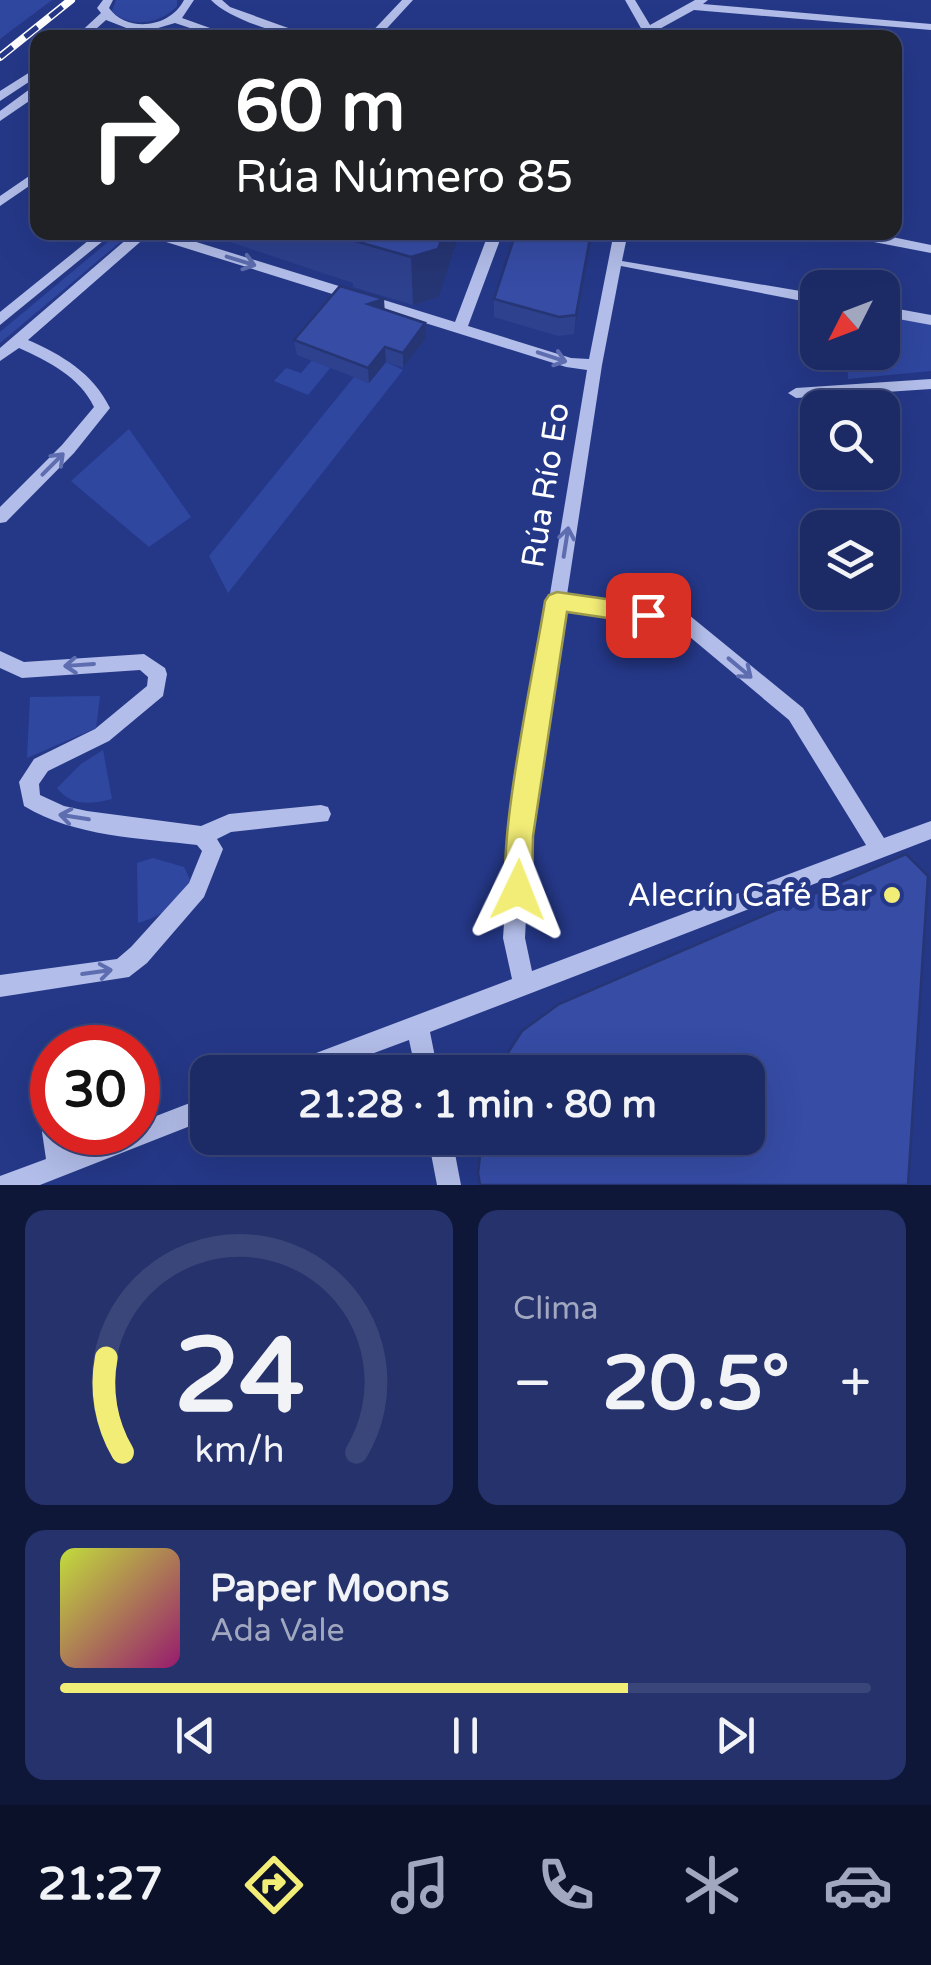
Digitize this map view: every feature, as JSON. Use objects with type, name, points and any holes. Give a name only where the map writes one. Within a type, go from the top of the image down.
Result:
[{"type":"street","points":[[108,0],[106,15],[124,25],[149,26],[174,19],[183,13],[189,0]]},
{"type":"street","points":[[378,30],[408,0]]},
{"type":"street","points":[[630,0],[643,30]]},
{"type":"street","points":[[217,3],[290,30]]},
{"type":"street","points":[[656,30],[700,4],[931,27]]},
{"type":"street","points":[[88,30],[106,15]]},
{"type":"street","points":[[174,19],[201,30]]},
{"type":"street","points":[[118,30],[124,25]]},
{"type":"street","points":[[0,97],[30,76]]},
{"type":"street","points":[[0,117],[30,95]]},
{"type":"street","points":[[0,202],[30,180]]},
{"type":"street","points":[[0,320],[98,240]]},
{"type":"street","points":[[0,356],[137,240]]},
{"type":"street","points":[[172,240],[571,363],[595,364]]},
{"type":"street","points":[[460,327],[493,240]]},
{"type":"street","name":"Rúa Río Eo","points":[[524,985],[514,938],[520,836],[595,364],[619,240]]},
{"type":"street","points":[[884,240],[931,249]]},
{"type":"street","points":[[628,264],[800,296]]},
{"type":"street","points":[[900,314],[931,320]]},
{"type":"street","points":[[0,517],[68,449],[102,408],[99,396],[69,370],[18,341]]},
{"type":"street","points":[[796,393],[931,384]]},
{"type":"street","points":[[557,601],[682,620],[796,714],[878,847]]},
{"type":"street","points":[[0,659],[22,670],[144,662],[158,674],[156,690],[102,734],[41,765],[29,782],[31,800],[42,810],[202,836],[230,823],[320,814]]},
{"type":"street","points":[[339,1055],[878,847],[929,834]]},
{"type":"street","points":[[0,986],[122,969],[197,890],[212,849],[202,836]]},
{"type":"street","points":[[418,1024],[424,1055]]},
{"type":"street","points":[[160,1119],[190,1112]]},
{"type":"street","points":[[57,1155],[59,1166]]},
{"type":"street","points":[[9,1185],[80,1155]]},
{"type":"street","points":[[443,1155],[448,1185]]},
{"type":"shaded area","points":[[0,0],[52,0],[0,39]]},
{"type":"shaded area","points":[[116,0],[177,0],[177,6],[162,17],[136,22],[112,11]]},
{"type":"shaded area","points":[[110,240],[123,240],[0,343],[0,332]]},
{"type":"shaded area","points":[[900,316],[931,322],[931,371],[848,379],[848,370],[900,370]]},
{"type":"shaded area","points":[[322,349],[340,356],[308,395],[274,381],[286,368],[301,373]]},
{"type":"shaded area","points":[[386,362],[403,370],[228,593],[209,556],[354,377],[369,383]]},
{"type":"shaded area","points":[[129,429],[191,517],[149,547],[71,481]]},
{"type":"shaded area","points":[[100,696],[96,728],[27,758],[30,697]]},
{"type":"shaded area","points":[[103,750],[112,799],[82,802],[57,788],[81,764]]},
{"type":"shaded area","points":[[153,858],[184,867],[190,880],[170,908],[138,923],[137,863]]},
{"type":"building","points":[[352,240],[441,240],[438,249],[411,257]]},
{"type":"building","points":[[513,240],[590,240],[576,315],[559,317],[494,299]]},
{"type":"building","points":[[340,286],[384,299],[368,304],[425,323],[403,353],[385,347],[368,368],[294,340]]},
{"type":"building","points":[[906,854],[928,876],[908,1185],[480,1185],[480,1155],[765,1155],[765,1055],[506,1055],[522,1031],[559,1004]]},
{"type":"railway","points":[[34,30],[71,0]]},
{"type":"railway","points":[[0,57],[30,33]]},
{"type":"place","name":"Alecrín Café Bar","points":[[892,895]]},
{"type":"route","points":[[518,890],[520,836],[557,601],[648,615]]}]
